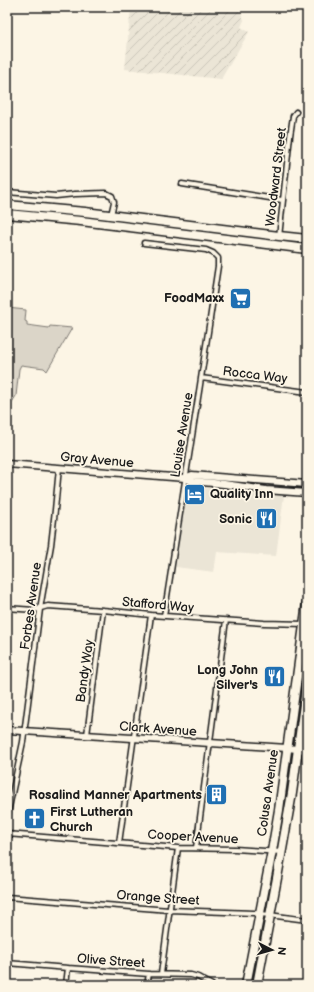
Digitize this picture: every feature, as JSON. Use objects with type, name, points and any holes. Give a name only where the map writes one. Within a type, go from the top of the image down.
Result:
[{"type":"highway","points":[[7,204],[307,238]]},
{"type":"highway","points":[[7,214],[75,220],[307,249]]},
{"type":"highway","name":"Colusa Avenue","points":[[246,985],[272,851],[306,624],[307,602]]},
{"type":"highway","name":"Colusa Avenue","points":[[257,985],[292,793],[307,682]]},
{"type":"main road","name":"Gray Avenue","points":[[7,464],[185,478],[192,482],[307,493]]},
{"type":"main road","name":"Gray Avenue","points":[[185,478],[192,475],[307,484]]},
{"type":"main road","name":"Clark Avenue","points":[[7,730],[307,750]]},
{"type":"street","name":"Woodward Street","points":[[278,246],[290,136],[293,116],[296,112]]},
{"type":"street","points":[[182,184],[282,200]]},
{"type":"street","points":[[7,192],[56,196],[106,193],[112,196],[114,202],[111,215]]},
{"type":"street","name":"Louise Avenue","points":[[144,243],[206,250],[213,253],[218,258],[164,616]]},
{"type":"street","name":"Rocca Way","points":[[201,378],[307,392]]},
{"type":"street","name":"Forbes Avenue","points":[[7,817],[24,731],[40,608],[55,510],[59,468]]},
{"type":"street","name":"Stafford Way","points":[[7,608],[34,610],[48,606],[264,623],[306,624]]},
{"type":"street","name":"Bandy Way","points":[[87,735],[103,610]]},
{"type":"street","points":[[119,843],[151,615]]},
{"type":"street","points":[[196,848],[226,620]]},
{"type":"street","name":"Cooper Avenue","points":[[7,834],[178,848],[282,852]]},
{"type":"street","points":[[161,974],[178,848]]},
{"type":"street","name":"Orange Street","points":[[7,896],[169,910],[260,914],[307,920]]},
{"type":"street","name":"Olive Street","points":[[7,963],[149,974],[191,975],[206,980],[212,985]]},
{"type":"street","points":[[66,985],[68,968]]},
{"type":"street","points":[[148,985],[149,974]]},
{"type":"shaded area","points":[[131,7],[242,7],[241,13],[244,20],[241,27],[249,32],[221,79],[125,69]]},
{"type":"shaded area","points":[[7,308],[26,310],[25,321],[27,322],[27,325],[49,328],[50,326],[72,328],[47,371],[44,368],[21,365],[19,369],[16,396],[7,410]]},
{"type":"shaded area","points":[[192,486],[284,495],[276,556],[217,552],[214,572],[176,567],[186,490]]},
{"type":"place","name":"FoodMaxx","points":[[240,298]]},
{"type":"place","name":"Quality Inn","points":[[195,494]]},
{"type":"place","name":"Sonic","points":[[267,519]]},
{"type":"place","name":"Long John Silver's","points":[[274,677]]},
{"type":"place","name":"Rosalind Manner Apartments","points":[[217,795]]},
{"type":"place","name":"First Lutheran Church","points":[[35,819]]}]
